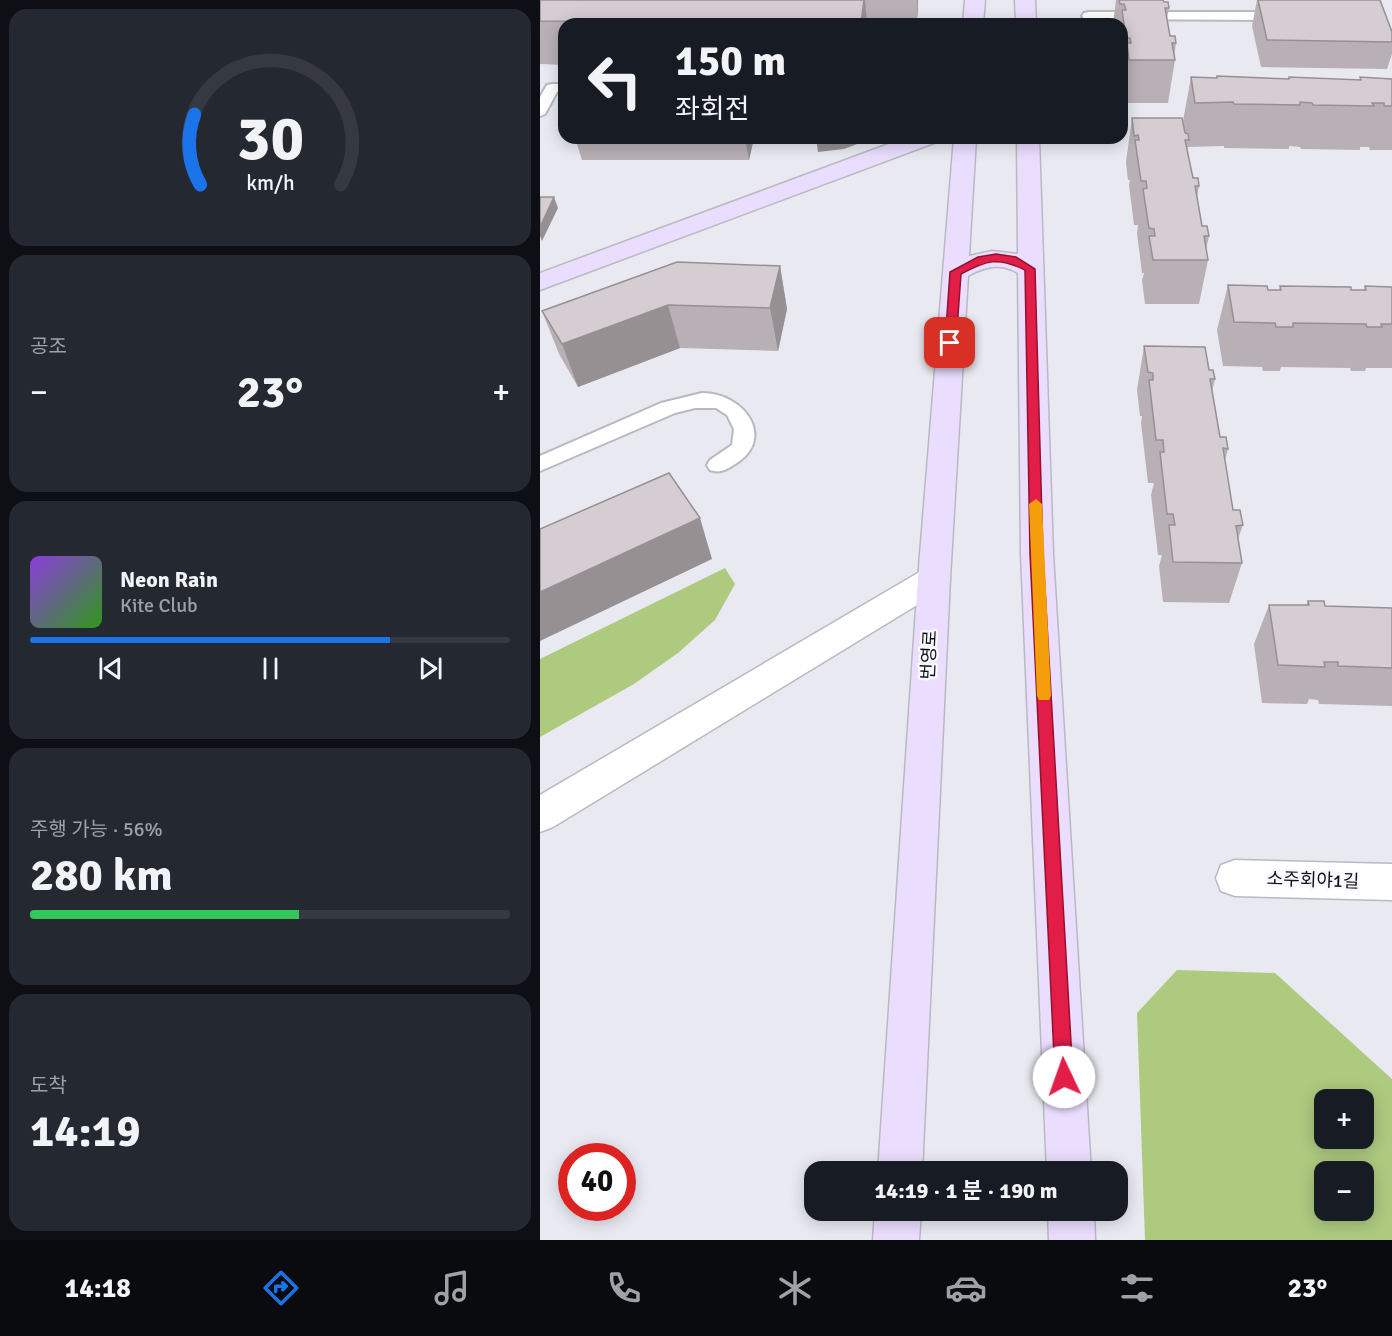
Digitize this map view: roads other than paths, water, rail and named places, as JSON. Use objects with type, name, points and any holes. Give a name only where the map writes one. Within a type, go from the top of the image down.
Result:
[{"type":"street","points":[[974,18],[975,0]]},
{"type":"street","points":[[1025,0],[1025,18]]},
{"type":"street","points":[[540,282],[910,144]]},
{"type":"street","name":"번영로","points":[[901,1161],[934,579],[965,144]]},
{"type":"street","points":[[1028,144],[1037,554],[1068,1161]]},
{"type":"street","points":[[956,272],[982,259],[996,257],[1012,259],[1030,269]]},
{"type":"street","points":[[540,815],[934,579]]},
{"type":"street","name":"소주회야1길","points":[[1235,878],[1392,882]]},
{"type":"street","points":[[896,1240],[897,1221]]},
{"type":"street","points":[[1071,1221],[1072,1240]]},
{"type":"lane","points":[[1089,16],[1297,16]]},
{"type":"lane","points":[[540,111],[552,88],[558,88]]},
{"type":"lane","points":[[540,464],[668,408],[685,402],[704,400],[721,402],[732,407],[740,418],[745,434],[741,447],[732,457],[717,465]]}]
